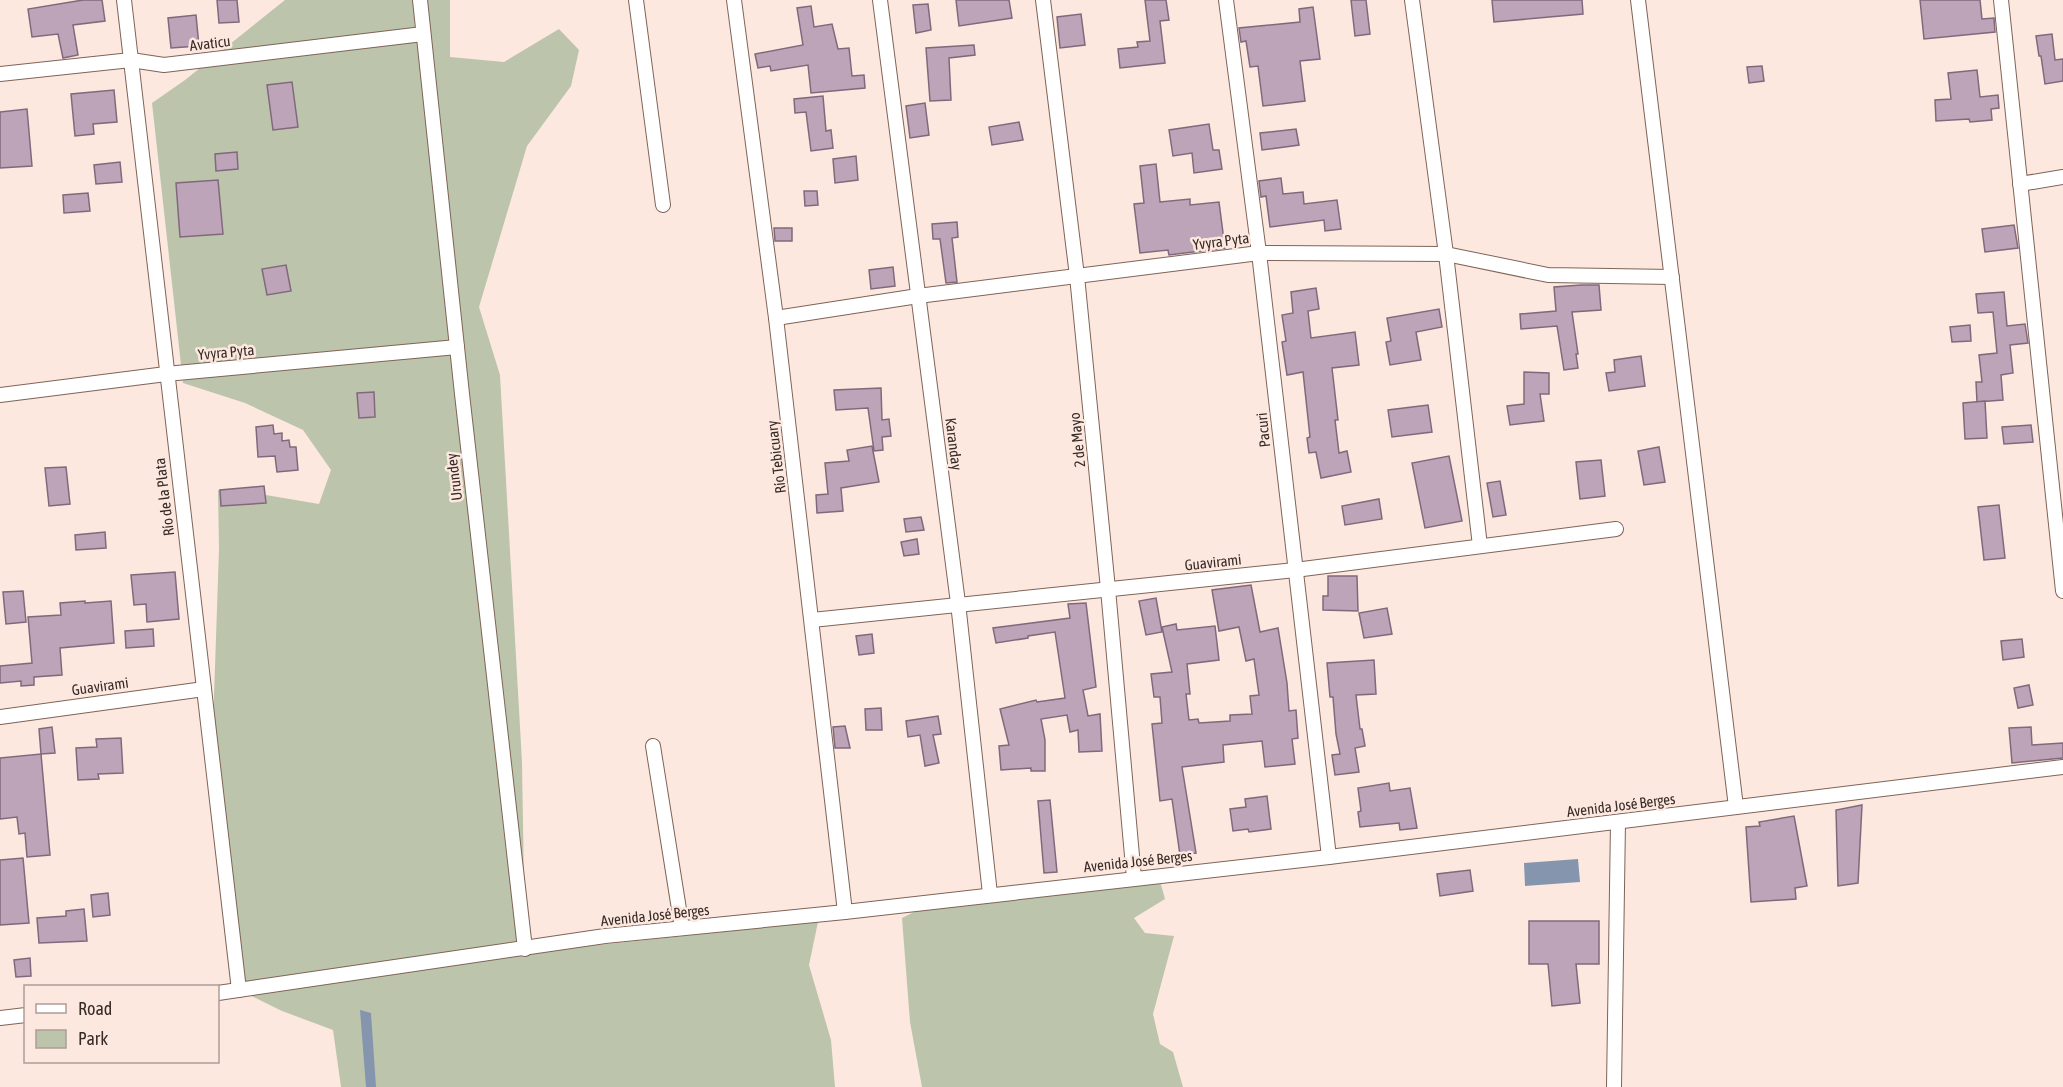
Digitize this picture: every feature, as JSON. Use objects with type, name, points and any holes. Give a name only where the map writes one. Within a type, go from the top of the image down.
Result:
[{"type":"street","name":"Río de la Plata","points":[[124,0],[238,990]]},
{"type":"street","name":"Urundey","points":[[420,0],[525,949]]},
{"type":"street","points":[[636,0],[663,205]]},
{"type":"street","name":"Río Tebicuary","points":[[734,0],[776,318],[845,912]]},
{"type":"street","name":"Karanday","points":[[879,0],[958,603],[990,894]]},
{"type":"street","name":"2 de Mayo","points":[[1043,0],[1077,276],[1134,878]]},
{"type":"street","name":"Pacuri","points":[[1226,0],[1259,253],[1329,857]]},
{"type":"street","points":[[1412,0],[1446,254],[1480,546]]},
{"type":"street","points":[[1638,0],[1736,807]]},
{"type":"street","points":[[2001,0],[2020,184],[2057,477],[2063,591]]},
{"type":"street","name":"Avaticu","points":[[0,74],[131,60],[164,65],[423,34]]},
{"type":"street","points":[[2020,184],[2063,177]]},
{"type":"street","name":"Yvyra Pyta","points":[[776,318],[918,296],[1259,253],[1446,254],[1548,275],[1672,277]]},
{"type":"street","name":"Yvyra Pyta","points":[[0,395],[166,374],[457,347]]},
{"type":"street","name":"Guavirami","points":[[812,620],[958,603],[1295,570],[1616,529]]},
{"type":"street","name":"Guavirami","points":[[0,717],[204,689]]},
{"type":"street","points":[[653,746],[682,928]]},
{"type":"street","name":"Avenida José Berges","points":[[219,993],[605,936],[845,912],[1329,857],[2063,767]]},
{"type":"street","points":[[1614,1087],[1618,822]]},
{"type":"street","points":[[0,1018],[24,1015]]},
{"type":"green space","points":[[285,0],[450,0],[450,57],[504,62],[559,29],[579,50],[571,86],[527,146],[479,307],[500,375],[522,762],[525,949],[530,952],[818,922],[809,965],[831,1040],[835,1087],[341,1087],[333,1030],[282,1011],[239,990],[212,755],[219,549],[218,490],[236,490],[319,504],[331,470],[303,430],[245,403],[183,383],[152,103],[185,80]]},
{"type":"green space","points":[[1158,874],[1165,899],[1134,918],[1145,933],[1174,936],[1153,1014],[1160,1044],[1173,1052],[1183,1087],[922,1087],[910,1022],[902,918],[918,910]]},
{"type":"water","points":[[1578,859],[1580,882],[1525,886],[1524,863]]},
{"type":"water","points":[[360,1010],[371,1013],[376,1087],[366,1087]]},
{"type":"building","points":[[83,0],[102,0],[105,21],[73,25],[78,55],[63,58],[58,34],[32,37],[28,9]]},
{"type":"building","points":[[217,0],[237,0],[239,22],[219,23]]},
{"type":"building","points":[[956,0],[1009,0],[1012,18],[959,26]]},
{"type":"building","points":[[1145,0],[1166,0],[1169,20],[1160,21],[1165,63],[1120,68],[1118,49],[1138,47],[1137,42],[1150,41]]},
{"type":"building","points":[[1351,0],[1366,0],[1370,34],[1355,36]]},
{"type":"building","points":[[1492,0],[1582,0],[1583,14],[1494,22]]},
{"type":"building","points":[[1920,0],[1980,0],[1982,19],[1994,18],[1995,32],[1924,39]]},
{"type":"building","points":[[928,4],[931,30],[916,33],[913,5]]},
{"type":"building","points":[[811,6],[814,27],[832,24],[838,49],[849,48],[852,76],[864,75],[865,88],[811,93],[808,65],[771,71],[770,66],[758,68],[755,54],[803,45],[797,8]]},
{"type":"building","points":[[1313,7],[1320,59],[1300,61],[1305,101],[1263,106],[1258,66],[1250,67],[1246,41],[1241,42],[1239,28],[1300,22],[1299,9]]},
{"type":"building","points":[[1081,14],[1085,45],[1060,48],[1057,17]]},
{"type":"building","points":[[196,15],[199,46],[171,48],[168,18]]},
{"type":"building","points":[[2052,34],[2055,60],[2063,59],[2063,81],[2045,84],[2036,36]]},
{"type":"building","points":[[974,45],[975,55],[949,58],[951,100],[930,101],[926,48]]},
{"type":"building","points":[[1762,66],[1764,81],[1749,83],[1747,67]]},
{"type":"building","points":[[1977,70],[1980,97],[1998,95],[1999,108],[1991,109],[1992,120],[1936,121],[1935,100],[1951,99],[1948,73]]},
{"type":"building","points":[[292,82],[298,127],[273,130],[267,85]]},
{"type":"building","points":[[114,90],[117,122],[93,124],[94,134],[75,136],[71,94]]},
{"type":"building","points":[[823,96],[826,131],[831,130],[833,148],[811,151],[806,112],[795,113],[794,99]]},
{"type":"building","points":[[925,103],[929,135],[910,138],[906,106]]},
{"type":"building","points":[[27,109],[32,166],[0,168],[0,112]]},
{"type":"building","points":[[1019,122],[1023,140],[992,145],[989,127]]},
{"type":"building","points":[[1209,124],[1213,150],[1219,150],[1222,169],[1194,173],[1192,153],[1173,156],[1169,130]]},
{"type":"building","points":[[1296,129],[1299,145],[1262,150],[1260,133]]},
{"type":"building","points":[[237,152],[238,169],[216,171],[215,154]]},
{"type":"building","points":[[856,156],[858,180],[835,183],[833,159]]},
{"type":"building","points":[[120,162],[122,182],[96,184],[94,165]]},
{"type":"building","points":[[1156,164],[1160,202],[1190,199],[1190,205],[1219,202],[1225,248],[1169,255],[1168,250],[1140,253],[1134,204],[1144,203],[1140,166]]},
{"type":"building","points":[[1281,178],[1283,194],[1303,192],[1304,204],[1337,200],[1341,229],[1325,231],[1324,220],[1270,227],[1266,196],[1261,197],[1259,181]]},
{"type":"building","points":[[218,180],[223,234],[180,237],[176,183]]},
{"type":"building","points":[[804,191],[817,191],[818,205],[805,206]]},
{"type":"building","points":[[88,193],[90,211],[64,213],[63,195]]},
{"type":"building","points":[[957,222],[958,237],[952,238],[957,282],[946,283],[940,239],[933,239],[932,224]]},
{"type":"building","points":[[2014,225],[2018,248],[1985,252],[1982,229]]},
{"type":"building","points":[[774,228],[792,228],[792,241],[775,241]]},
{"type":"building","points":[[286,265],[291,291],[267,295],[262,269]]},
{"type":"building","points":[[893,267],[895,286],[871,289],[869,270]]},
{"type":"building","points":[[1599,285],[1601,310],[1572,312],[1578,368],[1564,370],[1557,326],[1521,329],[1520,314],[1556,311],[1554,287]]},
{"type":"building","points":[[1316,288],[1319,309],[1308,311],[1311,338],[1355,332],[1359,365],[1332,368],[1339,453],[1347,451],[1351,472],[1321,478],[1316,452],[1309,453],[1307,438],[1310,437],[1303,372],[1287,375],[1282,342],[1286,341],[1282,315],[1293,313],[1291,292]]},
{"type":"building","points":[[2004,292],[2007,326],[2025,324],[2028,343],[2010,345],[2013,373],[2001,375],[2003,400],[1977,402],[1976,382],[1982,382],[1979,355],[1997,353],[1993,312],[1978,313],[1976,294]]},
{"type":"building","points":[[1439,309],[1442,327],[1416,332],[1421,360],[1390,365],[1386,342],[1391,341],[1387,318]]},
{"type":"building","points":[[1970,325],[1971,341],[1952,342],[1950,327]]},
{"type":"building","points":[[1641,356],[1645,386],[1609,391],[1606,373],[1615,372],[1614,360]]},
{"type":"building","points":[[1524,372],[1549,373],[1549,394],[1540,394],[1544,421],[1510,425],[1507,406],[1524,404]]},
{"type":"building","points":[[881,388],[882,420],[889,419],[891,436],[882,437],[883,450],[874,451],[868,408],[836,410],[834,390]]},
{"type":"building","points":[[374,392],[375,417],[359,418],[357,393]]},
{"type":"building","points":[[1985,401],[1987,438],[1965,439],[1963,403]]},
{"type":"building","points":[[1428,405],[1432,432],[1392,437],[1388,410]]},
{"type":"building","points":[[273,425],[274,434],[282,433],[282,441],[289,440],[290,447],[296,447],[298,470],[277,472],[275,456],[258,457],[256,427]]},
{"type":"building","points":[[2031,425],[2033,442],[2004,444],[2002,427]]},
{"type":"building","points":[[872,446],[879,482],[841,488],[843,511],[817,513],[816,495],[828,494],[825,463],[849,461],[847,450]]},
{"type":"building","points":[[1659,447],[1665,482],[1644,485],[1638,451]]},
{"type":"building","points":[[1449,456],[1462,521],[1425,528],[1412,463]]},
{"type":"building","points":[[1601,460],[1605,496],[1580,499],[1576,462]]},
{"type":"building","points":[[66,467],[70,504],[49,506],[45,468]]},
{"type":"building","points":[[1500,481],[1506,515],[1493,517],[1487,483]]},
{"type":"building","points":[[264,486],[266,503],[221,506],[220,490]]},
{"type":"building","points":[[1379,499],[1382,519],[1345,525],[1342,506]]},
{"type":"building","points":[[1999,505],[2005,558],[1984,560],[1978,507]]},
{"type":"building","points":[[921,517],[924,530],[906,532],[904,519]]},
{"type":"building","points":[[105,532],[106,548],[76,550],[75,535]]},
{"type":"building","points":[[917,539],[919,554],[904,556],[901,542]]},
{"type":"building","points":[[175,572],[179,619],[147,622],[146,604],[134,605],[131,575]]},
{"type":"building","points":[[1328,576],[1357,576],[1358,611],[1323,610],[1323,596],[1328,596]]},
{"type":"building","points":[[1251,585],[1260,632],[1278,628],[1289,711],[1296,710],[1298,738],[1292,739],[1295,764],[1265,767],[1262,741],[1223,745],[1224,762],[1182,767],[1196,853],[1180,855],[1172,799],[1160,801],[1152,724],[1162,723],[1160,697],[1154,697],[1151,674],[1172,672],[1162,627],[1176,624],[1177,630],[1215,626],[1219,660],[1187,664],[1190,694],[1186,694],[1189,720],[1198,719],[1199,723],[1230,721],[1230,715],[1252,714],[1250,696],[1259,695],[1254,659],[1246,661],[1239,627],[1219,631],[1212,590]]},
{"type":"building","points":[[23,591],[26,622],[6,624],[3,592]]},
{"type":"building","points":[[1156,598],[1162,632],[1146,635],[1139,601]]},
{"type":"building","points":[[85,601],[85,603],[111,601],[114,643],[60,648],[62,675],[34,677],[34,685],[21,686],[21,681],[0,683],[0,666],[32,663],[28,617],[61,615],[60,603]]},
{"type":"building","points":[[1086,603],[1096,687],[1083,690],[1088,716],[1100,714],[1102,751],[1079,752],[1078,730],[1070,732],[1067,715],[1041,719],[1045,740],[1045,771],[1031,771],[1031,768],[1001,770],[999,746],[1009,745],[1000,709],[1036,700],[1037,702],[1065,698],[1055,632],[996,643],[993,628],[1070,618],[1068,604]]},
{"type":"building","points":[[1387,608],[1392,634],[1364,638],[1359,613]]},
{"type":"building","points":[[153,629],[154,646],[126,648],[125,631]]},
{"type":"building","points":[[872,634],[874,653],[859,655],[856,636]]},
{"type":"building","points":[[2022,639],[2024,657],[2003,660],[2001,641]]},
{"type":"building","points":[[1374,660],[1376,694],[1356,695],[1360,729],[1362,729],[1365,746],[1355,748],[1359,772],[1335,775],[1332,755],[1340,754],[1333,697],[1330,697],[1327,663]]},
{"type":"building","points":[[2029,685],[2033,705],[2018,708],[2014,688]]},
{"type":"building","points":[[881,708],[882,730],[866,730],[865,709]]},
{"type":"building","points":[[938,716],[941,734],[933,735],[939,763],[925,766],[920,735],[908,737],[906,721]]},
{"type":"building","points":[[845,726],[850,748],[835,748],[833,727]]},
{"type":"building","points":[[52,727],[55,753],[41,754],[39,729]]},
{"type":"building","points":[[2031,727],[2032,745],[2063,743],[2063,758],[2012,763],[2009,728]]},
{"type":"building","points":[[121,738],[123,773],[98,774],[99,779],[78,780],[76,748],[97,747],[96,739]]},
{"type":"building","points":[[41,754],[50,855],[27,857],[25,833],[19,834],[17,817],[0,819],[0,758]]},
{"type":"building","points":[[1389,783],[1390,791],[1410,788],[1417,828],[1400,830],[1399,823],[1360,827],[1358,812],[1361,811],[1358,788]]},
{"type":"building","points":[[1267,796],[1271,829],[1249,832],[1248,829],[1233,831],[1230,809],[1246,807],[1245,799]]},
{"type":"building","points":[[1050,800],[1057,872],[1044,873],[1038,801]]},
{"type":"building","points":[[1862,805],[1858,883],[1838,886],[1836,810]]},
{"type":"building","points":[[1794,816],[1807,886],[1795,888],[1796,899],[1751,902],[1746,827],[1760,826],[1759,822]]},
{"type":"building","points":[[23,858],[29,923],[0,925],[0,860]]},
{"type":"building","points":[[1470,870],[1473,891],[1440,896],[1437,874]]},
{"type":"building","points":[[108,893],[110,915],[93,917],[91,895]]},
{"type":"building","points":[[84,909],[87,941],[39,943],[37,918],[66,916],[66,911]]},
{"type":"building","points":[[1529,921],[1599,921],[1599,964],[1576,964],[1580,1003],[1552,1006],[1548,964],[1529,964]]},
{"type":"building","points":[[30,958],[31,976],[16,977],[14,960]]}]
